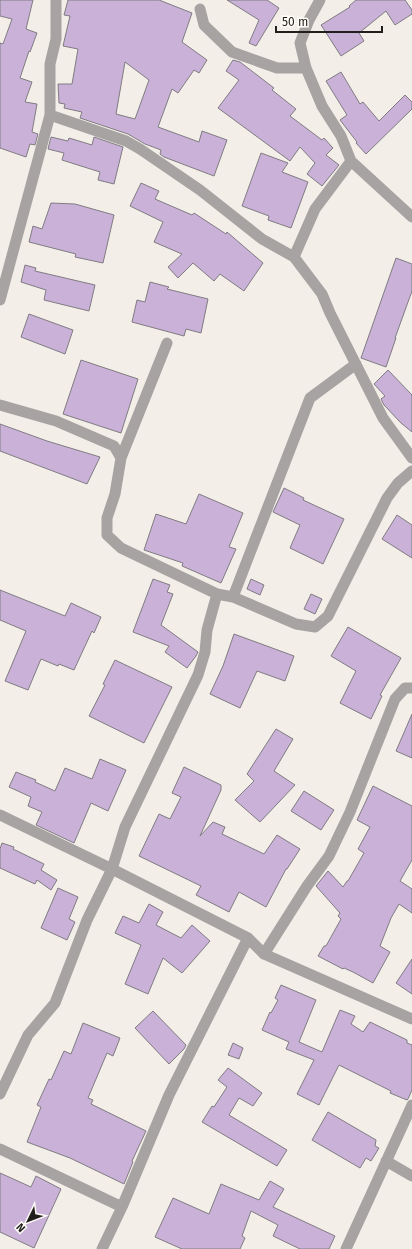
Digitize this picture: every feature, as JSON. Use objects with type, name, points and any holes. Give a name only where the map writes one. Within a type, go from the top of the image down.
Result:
[{"type":"street","points":[[0,300],[50,115],[50,64],[56,39],[56,0]]},
{"type":"street","points":[[320,0],[309,20],[300,43],[306,68],[322,106],[341,136],[351,161],[412,217]]},
{"type":"street","points":[[200,9],[204,25],[232,52],[277,68],[306,68]]},
{"type":"street","points":[[50,115],[126,141],[140,149],[200,190],[262,239],[294,257],[322,294],[330,313],[383,418],[412,458]]},
{"type":"street","points":[[294,257],[315,209],[351,161]]},
{"type":"street","points":[[167,343],[121,458],[115,494],[107,518],[107,535],[121,548],[199,584],[217,594],[233,597],[296,624],[315,627],[328,616],[387,498],[398,483],[412,471]]},
{"type":"street","points":[[233,597],[310,398],[356,364]]},
{"type":"street","points":[[0,405],[63,424],[114,446],[121,458]]},
{"type":"street","points":[[0,1094],[28,1036],[55,1003],[87,920],[112,869],[125,827],[198,675],[205,652],[207,630],[217,594]]},
{"type":"street","points":[[264,954],[307,886],[330,856],[350,812],[396,699],[405,688],[412,688]]},
{"type":"street","points":[[0,815],[112,869],[248,938],[264,954],[412,1018]]},
{"type":"street","points":[[102,1249],[122,1207],[169,1095],[248,938]]},
{"type":"street","points":[[346,1249],[412,1105]]},
{"type":"street","points":[[0,1149],[122,1207]]},
{"type":"street","points":[[386,1161],[412,1176]]},
{"type":"building","points":[[0,0],[33,0],[26,29],[37,33],[20,78],[32,82],[25,102],[37,104],[32,132],[38,134],[35,145],[30,144],[26,157],[0,148],[0,43],[3,44],[12,19],[0,16]]},
{"type":"building","points":[[68,0],[159,0],[192,13],[182,42],[207,60],[199,73],[194,70],[178,93],[172,89],[158,127],[199,142],[202,131],[227,140],[214,176],[164,157],[160,154],[161,150],[145,144],[128,134],[80,118],[82,112],[64,108],[65,104],[59,103],[58,84],[72,84],[78,49],[63,46],[70,16],[64,15]],"holes":[[[125,62],[149,80],[135,119],[116,114]]]},
{"type":"building","points":[[227,0],[267,0],[279,8],[256,46],[249,43],[259,20]]},
{"type":"building","points":[[356,0],[405,0],[412,10],[412,14],[395,25],[386,11],[359,33],[364,41],[341,56],[321,25],[350,7],[349,6]]},
{"type":"building","points":[[233,60],[240,62],[274,88],[272,90],[296,109],[290,116],[322,140],[324,138],[333,148],[326,155],[339,165],[322,186],[307,174],[315,163],[300,147],[290,161],[218,108],[239,80],[226,71]]},
{"type":"building","points":[[341,72],[360,104],[363,102],[379,121],[405,95],[412,102],[412,109],[366,154],[356,143],[357,142],[340,120],[347,115],[326,81]]},
{"type":"building","points":[[51,137],[68,141],[69,138],[92,145],[94,137],[123,147],[114,184],[98,180],[100,172],[62,160],[64,153],[48,149]]},
{"type":"building","points":[[261,153],[288,163],[282,172],[308,182],[291,228],[268,220],[269,216],[242,206]]},
{"type":"building","points":[[141,183],[159,191],[155,199],[192,215],[194,213],[226,234],[227,232],[263,263],[244,291],[220,274],[214,281],[193,263],[178,278],[168,267],[182,254],[154,242],[163,222],[130,206]]},
{"type":"building","points":[[51,203],[75,204],[114,215],[103,263],[75,257],[76,254],[29,242],[33,226],[42,229]]},
{"type":"building","points":[[396,258],[412,264],[412,291],[386,367],[361,358]]},
{"type":"building","points":[[25,265],[36,268],[35,271],[95,285],[89,311],[44,300],[46,290],[21,282]]},
{"type":"building","points":[[150,282],[169,287],[167,289],[208,299],[201,333],[186,329],[184,336],[132,322],[137,300],[145,302]]},
{"type":"building","points":[[29,314],[73,330],[65,354],[21,337]]},
{"type":"building","points":[[81,360],[138,379],[121,433],[63,414]]},
{"type":"building","points":[[388,370],[412,395],[412,432],[384,405],[381,399],[385,396],[374,384]]},
{"type":"building","points":[[0,424],[47,441],[100,457],[87,484],[0,451]]},
{"type":"building","points":[[284,488],[304,498],[303,500],[344,519],[323,564],[290,548],[300,525],[273,512]]},
{"type":"building","points":[[199,494],[243,513],[229,547],[236,549],[221,583],[182,566],[183,563],[144,550],[156,514],[186,524]]},
{"type":"building","points":[[397,515],[412,525],[412,558],[382,539]]},
{"type":"building","points":[[153,579],[170,585],[167,592],[173,594],[161,625],[198,652],[187,668],[165,652],[169,646],[133,632]]},
{"type":"building","points":[[251,579],[264,585],[260,595],[247,589]]},
{"type":"building","points":[[0,590],[65,616],[71,603],[101,617],[94,633],[92,631],[74,670],[59,664],[58,666],[41,659],[28,690],[5,681],[26,631],[0,620]]},
{"type":"building","points":[[311,594],[322,599],[315,614],[304,609]]},
{"type":"building","points":[[348,627],[401,658],[380,695],[382,696],[371,719],[340,703],[356,671],[331,656]]},
{"type":"building","points":[[234,634],[294,656],[285,681],[257,671],[240,708],[210,694],[223,666]]},
{"type":"building","points":[[115,660],[172,687],[144,743],[89,716],[105,685],[103,684]]},
{"type":"building","points":[[412,714],[412,758],[396,751]]},
{"type":"building","points":[[276,729],[293,739],[274,771],[295,785],[260,822],[235,800],[254,781],[247,774]]},
{"type":"building","points":[[100,759],[126,770],[108,811],[91,803],[74,843],[36,825],[42,812],[28,806],[31,797],[9,787],[16,772],[36,780],[35,782],[55,791],[65,768],[92,779]]},
{"type":"building","points":[[184,767],[221,785],[221,790],[200,836],[213,822],[225,827],[222,834],[264,854],[277,835],[300,849],[286,869],[266,907],[239,892],[229,912],[196,895],[201,886],[139,856],[159,814],[170,819],[181,797],[172,793]]},
{"type":"building","points":[[373,786],[412,806],[412,860],[400,881],[412,889],[412,913],[399,904],[391,918],[380,946],[390,952],[373,983],[318,956],[324,946],[326,946],[341,919],[338,916],[340,913],[316,886],[328,871],[343,887],[364,853],[358,849],[370,827],[357,820]]},
{"type":"building","points":[[304,791],[334,810],[321,830],[291,811]]},
{"type":"building","points":[[2,843],[14,847],[13,849],[44,864],[41,870],[57,880],[51,890],[37,880],[35,884],[0,868],[0,849]]},
{"type":"building","points":[[58,888],[78,897],[69,919],[75,922],[67,940],[41,928]]},
{"type":"building","points":[[149,904],[163,912],[156,925],[181,938],[192,925],[210,941],[182,973],[163,958],[148,994],[125,984],[141,945],[115,933],[123,916],[139,923]]},
{"type":"building","points":[[412,959],[412,994],[396,983]]},
{"type":"building","points":[[281,985],[316,1000],[299,1042],[322,1052],[340,1010],[355,1016],[351,1024],[363,1032],[370,1022],[407,1040],[407,1043],[412,1045],[412,1090],[408,1099],[407,1100],[390,1093],[391,1091],[339,1065],[319,1105],[297,1094],[314,1060],[286,1049],[289,1042],[262,1030],[270,1012],[271,1013],[278,1000],[275,998]]},
{"type":"building","points":[[153,1011],[186,1045],[169,1064],[135,1028]]},
{"type":"building","points":[[83,1023],[120,1038],[113,1056],[107,1053],[88,1098],[93,1100],[91,1104],[146,1131],[132,1161],[133,1162],[124,1184],[70,1158],[27,1142],[41,1107],[37,1105],[49,1079],[51,1080],[64,1051],[71,1054]]},
{"type":"building","points":[[233,1043],[243,1048],[239,1059],[228,1055]]},
{"type":"building","points":[[228,1068],[262,1093],[253,1106],[239,1098],[229,1115],[287,1150],[277,1166],[202,1122],[227,1087],[218,1080]]},
{"type":"building","points":[[328,1112],[376,1140],[375,1146],[379,1148],[371,1161],[366,1158],[360,1168],[312,1140]]},
{"type":"building","points":[[0,1173],[31,1187],[36,1176],[61,1189],[34,1248],[0,1232]]},
{"type":"building","points":[[270,1181],[284,1189],[273,1207],[335,1236],[329,1249],[300,1249],[273,1236],[278,1225],[251,1211],[242,1236],[245,1238],[240,1249],[182,1249],[155,1237],[173,1198],[209,1214],[221,1184],[259,1200]]}]
